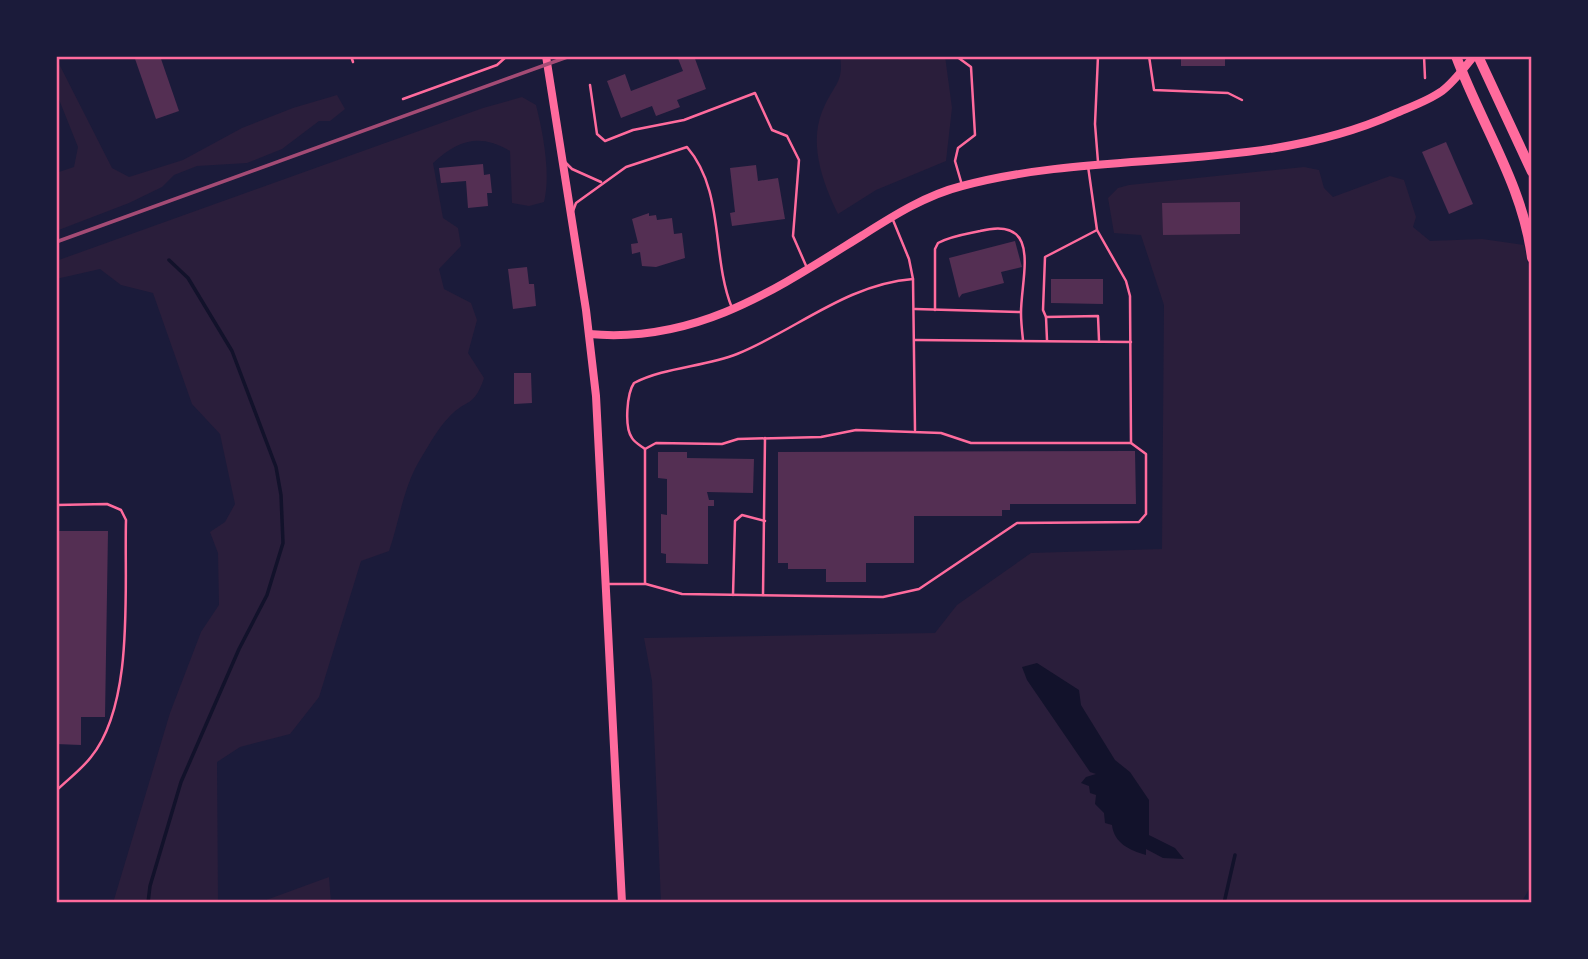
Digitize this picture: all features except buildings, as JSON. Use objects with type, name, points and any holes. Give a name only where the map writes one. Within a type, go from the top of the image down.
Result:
[{"type":"highway","points":[[1456,56],[1512,180],[1532,258]]},
{"type":"highway","points":[[1476,56],[1532,172]]},
{"type":"main road","points":[[546,56],[589,334],[602,484],[622,903]]},
{"type":"main road","points":[[589,334],[610,336],[659,330],[733,311],[808,270],[892,217],[962,185],[1027,173],[1274,149],[1357,130],[1441,92],[1476,56]]},
{"type":"lane","points":[[351,56],[354,62]]},
{"type":"lane","points":[[403,99],[497,65],[507,56]]},
{"type":"lane","points":[[956,56],[971,67],[974,97],[975,135],[958,148],[956,161],[962,185]]},
{"type":"lane","points":[[1098,56],[1096,124],[1099,165]]},
{"type":"lane","points":[[1149,56],[1154,90],[1228,93],[1242,100]]},
{"type":"lane","points":[[590,85],[597,134],[605,141],[633,130],[684,120],[754,93],[772,130],[787,135],[799,160],[793,236],[808,270]]},
{"type":"lane","points":[[572,216],[576,203],[601,182],[626,167],[687,147],[701,163],[708,181],[723,284],[733,311]]},
{"type":"lane","points":[[561,157],[572,169],[601,182]]},
{"type":"lane","points":[[1088,166],[1097,230],[1126,281],[1130,296],[1131,443]]},
{"type":"lane","points":[[892,217],[909,259],[913,279],[915,430]]},
{"type":"lane","points":[[935,310],[935,249],[938,243],[996,227],[1006,227],[1019,236],[1027,267],[1021,312],[1023,340]]},
{"type":"lane","points":[[1047,340],[1043,310],[1045,257],[1097,230]]},
{"type":"lane","points":[[645,449],[632,439],[629,430],[629,393],[634,383],[737,354],[847,297],[882,285],[913,279]]},
{"type":"lane","points":[[915,309],[1021,312]]},
{"type":"lane","points":[[1046,317],[1098,316],[1100,341]]},
{"type":"lane","points":[[915,340],[1131,342]]},
{"type":"lane","points":[[605,585],[645,584],[682,594],[883,597],[919,589],[1017,523],[1139,522],[1146,514],[1146,454],[1131,443],[971,443],[941,433],[915,430],[845,430],[821,436],[765,438],[722,444],[656,443],[645,449]]},
{"type":"lane","points":[[763,595],[765,438]]},
{"type":"lane","points":[[645,449],[645,584]]},
{"type":"lane","points":[[56,505],[107,504],[121,510],[126,520],[122,676],[112,715],[92,756],[56,792]]},
{"type":"lane","points":[[733,595],[735,521],[742,515],[765,520]]},
{"type":"path","points":[[1424,56],[1425,78]]},
{"type":"shaded area","points":[[840,56],[945,56],[952,108],[946,161],[876,190],[838,214],[822,174],[817,132],[825,105],[840,77]]},
{"type":"shaded area","points":[[56,58],[112,168],[129,177],[183,160],[242,128],[293,108],[337,95],[345,109],[330,121],[319,121],[282,149],[247,163],[197,166],[174,175],[162,187],[129,203],[56,231],[56,173],[74,167],[78,147],[56,92]]},
{"type":"shaded area","points":[[522,97],[536,105],[541,128],[546,166],[544,202],[529,206],[512,203],[510,151],[499,145],[479,141],[460,144],[433,163],[443,218],[458,228],[461,246],[439,269],[444,289],[471,303],[477,320],[468,353],[484,378],[477,394],[445,421],[421,458],[406,492],[389,551],[361,561],[319,697],[290,734],[240,747],[217,762],[218,903],[113,903],[170,713],[201,632],[219,605],[218,553],[210,532],[225,522],[235,504],[220,434],[192,404],[153,293],[121,285],[100,269],[56,279],[56,261],[483,108]]},
{"type":"shaded area","points":[[1304,167],[1319,170],[1324,188],[1333,197],[1390,176],[1404,180],[1416,217],[1413,227],[1430,241],[1482,239],[1524,245],[1528,265],[1530,342],[1532,884],[1521,903],[661,903],[652,681],[644,638],[935,633],[957,605],[1031,553],[1162,549],[1164,305],[1141,235],[1114,233],[1108,198],[1118,188],[1129,185]]},
{"type":"shaded area","points":[[1037,663],[1079,690],[1081,705],[1115,760],[1130,772],[1149,800],[1149,835],[1175,848],[1184,859],[1163,858],[1146,849],[1146,855],[1134,851],[1119,841],[1112,825],[1105,823],[1104,813],[1095,804],[1096,795],[1090,793],[1089,786],[1081,783],[1086,777],[1096,774],[1090,772],[1027,680],[1022,667]]},
{"type":"shaded area","points":[[329,877],[331,903],[258,903]]},
{"type":"waterway","points":[[148,903],[150,886],[181,782],[239,649],[267,595],[283,543],[281,495],[276,467],[232,351],[188,278],[169,260]]},
{"type":"waterway","points":[[1224,903],[1235,855]]},
{"type":"railway","points":[[56,242],[570,56]]}]
